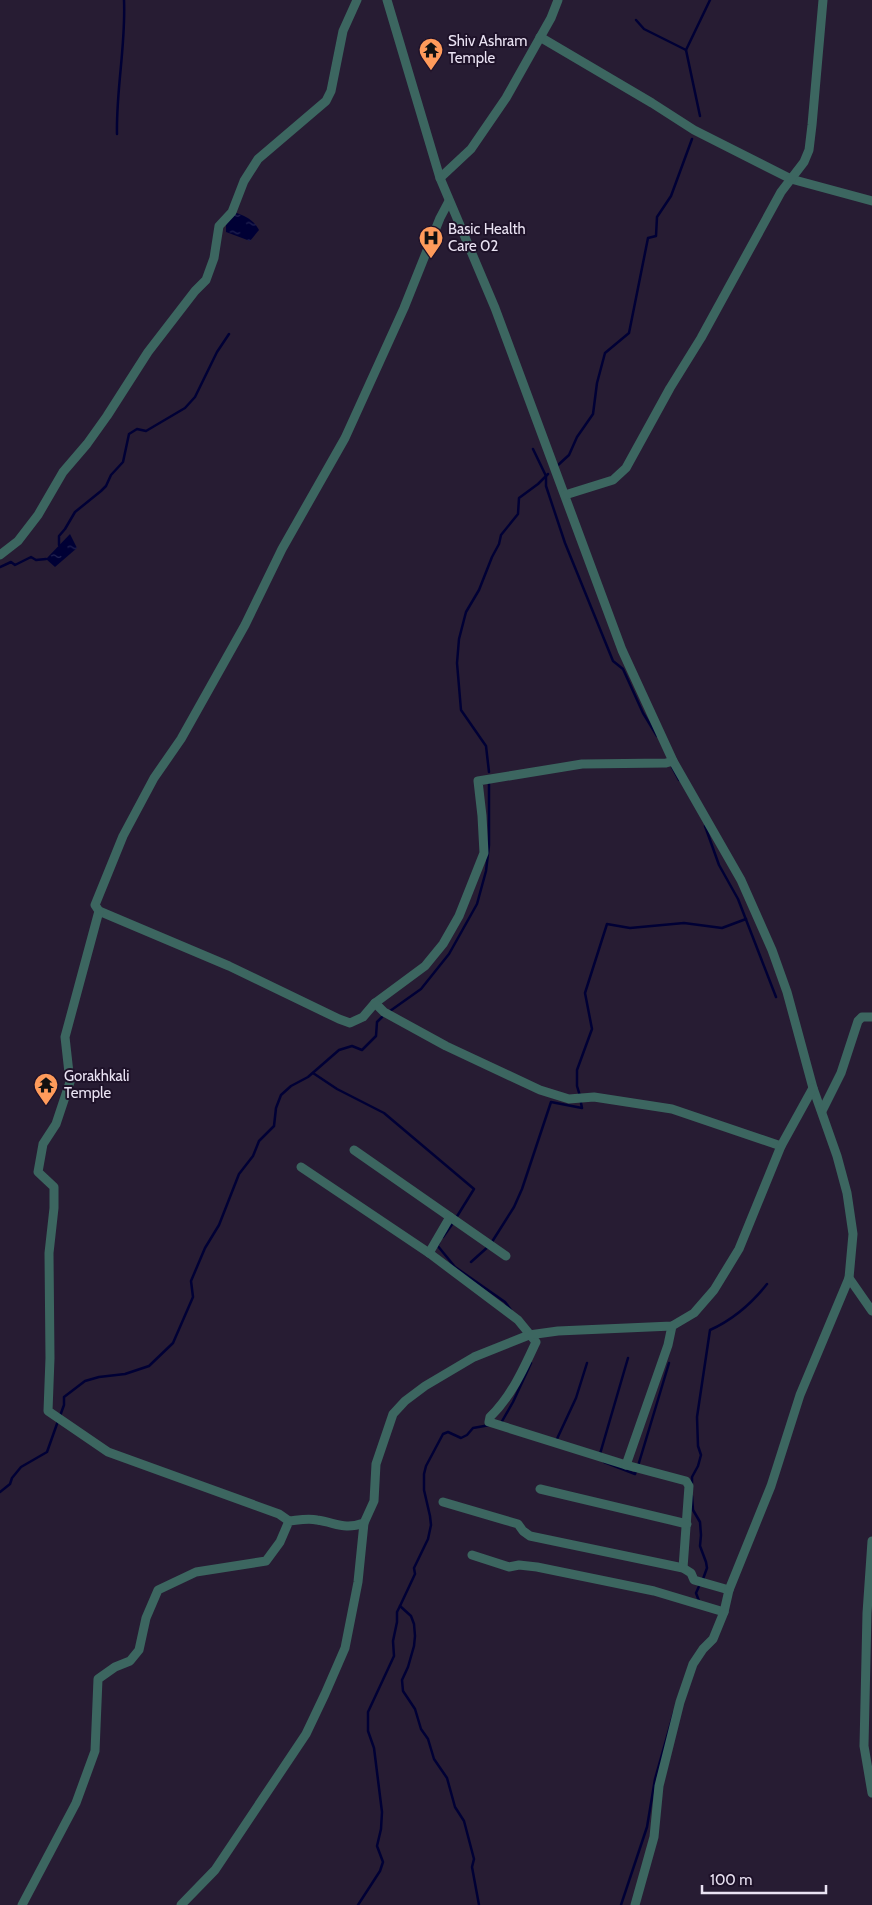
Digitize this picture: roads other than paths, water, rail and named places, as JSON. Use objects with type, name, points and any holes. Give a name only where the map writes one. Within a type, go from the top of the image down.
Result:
[{"type":"street","points":[[0,555],[18,541],[38,515],[63,472],[88,444],[148,352],[195,291],[206,280],[214,258],[219,226],[232,212],[244,181],[258,159],[326,101],[331,91],[343,31],[357,0]]},
{"type":"street","points":[[387,0],[440,178],[495,308],[622,650],[673,761],[741,880],[772,950],[787,992],[813,1088],[844,1184],[853,1234],[848,1278],[800,1395],[771,1486],[729,1590],[724,1612],[712,1639],[694,1664],[680,1702],[659,1786],[654,1837],[635,1905]]},
{"type":"street","points":[[440,178],[470,148],[506,98],[551,18],[558,0]]},
{"type":"street","points":[[565,495],[613,480],[626,468],[670,388],[701,338],[781,192],[804,162],[809,150],[823,0]]},
{"type":"street","points":[[540,37],[694,130],[791,178],[872,201]]},
{"type":"street","points":[[449,201],[430,242],[404,308],[345,438],[282,549],[246,625],[181,740],[154,778],[123,836],[95,904],[99,911],[230,966],[339,1020],[350,1023],[363,1017],[375,1004],[425,966],[443,944],[459,916],[484,853],[478,781],[582,764],[666,763],[673,761]]},
{"type":"street","points":[[99,911],[65,1037],[70,1082],[56,1124],[43,1144],[38,1172],[54,1187],[54,1208],[49,1253],[50,1358],[48,1411],[108,1452],[279,1514],[289,1521],[317,1519],[351,1527],[364,1523]]},
{"type":"street","points":[[375,1004],[384,1012],[446,1046],[540,1090],[569,1099],[594,1097],[672,1109],[782,1146]]},
{"type":"street","points":[[822,1111],[841,1073],[858,1021],[862,1017],[872,1017]]},
{"type":"street","points":[[181,1905],[215,1870],[310,1726],[345,1648],[358,1582],[364,1523],[374,1501],[376,1464],[393,1414],[418,1391],[474,1357],[529,1335],[558,1331],[672,1326],[694,1313],[714,1290],[739,1249],[782,1146],[813,1088]]},
{"type":"street","points":[[354,1150],[506,1256]]},
{"type":"street","points":[[301,1167],[429,1254],[518,1320],[536,1342],[511,1390],[499,1408],[490,1417],[490,1422],[626,1465],[686,1481],[689,1486],[683,1568]]},
{"type":"street","points":[[429,1254],[450,1217]]},
{"type":"street","points":[[848,1278],[872,1311]]},
{"type":"street","points":[[626,1465],[668,1345],[672,1326]]},
{"type":"street","points":[[540,1490],[687,1524]]},
{"type":"street","points":[[443,1502],[518,1524],[530,1536],[683,1568],[690,1573],[694,1580],[729,1590]]},
{"type":"street","points":[[22,1905],[76,1803],[95,1751],[98,1679],[115,1667],[130,1661],[139,1650],[146,1618],[158,1590],[196,1572],[266,1561],[280,1542],[289,1521]]},
{"type":"street","points":[[872,1541],[867,1613],[864,1746],[872,1793]]},
{"type":"street","points":[[472,1555],[509,1567],[519,1565],[537,1567],[654,1591],[724,1612]]},
{"type":"water","points":[[234,212],[248,218],[259,230],[250,241],[226,232],[226,225]]},
{"type":"water","points":[[70,534],[77,548],[55,567],[46,559]]},
{"type":"waterway","points":[[117,134],[124,34],[124,0]]},
{"type":"waterway","points":[[686,50],[710,0]]},
{"type":"waterway","points":[[636,20],[644,29],[686,50],[700,116]]},
{"type":"waterway","points":[[557,466],[569,455],[577,437],[593,414],[597,383],[605,353],[629,333],[648,238],[656,236],[657,217],[671,196],[692,139]]},
{"type":"waterway","points":[[59,545],[59,536],[75,512],[106,486],[111,475],[123,462],[129,434],[137,429],[146,431],[185,408],[195,397],[217,352],[229,334]]},
{"type":"waterway","points":[[533,449],[546,476],[546,486],[565,543],[613,661],[623,669],[643,713],[657,736]]},
{"type":"waterway","points":[[489,772],[486,746],[461,710],[457,663],[459,639],[466,612],[479,590],[501,535],[518,514],[519,498],[548,474]]},
{"type":"waterway","points":[[0,567],[11,562],[15,565],[31,557],[36,560],[46,559]]},
{"type":"waterway","points":[[672,767],[679,780]]},
{"type":"waterway","points":[[390,1011],[421,989],[449,954],[477,904],[486,871],[489,845],[489,784]]},
{"type":"waterway","points":[[705,826],[719,865],[738,899],[776,997]]},
{"type":"waterway","points":[[580,1096],[577,1086],[577,1070],[592,1029],[585,993],[607,924],[630,928],[684,923],[722,928],[746,919]]},
{"type":"waterway","points":[[60,1416],[64,1405],[64,1397],[85,1381],[99,1377],[125,1374],[149,1366],[173,1343],[193,1297],[191,1281],[205,1248],[219,1225],[239,1174],[253,1156],[259,1141],[274,1126],[276,1108],[281,1095],[291,1086],[308,1077],[339,1050],[352,1046],[362,1050],[376,1036],[377,1022],[382,1017]]},
{"type":"waterway","points":[[313,1073],[337,1089],[384,1113],[474,1189],[456,1218]]},
{"type":"waterway","points":[[471,1262],[490,1245],[514,1207],[522,1189],[551,1102],[582,1108],[581,1103]]},
{"type":"waterway","points":[[443,1237],[453,1223]]},
{"type":"waterway","points":[[439,1243],[437,1245],[455,1267],[505,1302],[511,1310]]},
{"type":"waterway","points":[[692,1483],[692,1477],[701,1455],[698,1446],[697,1417],[710,1330],[741,1310],[767,1284]]},
{"type":"waterway","points":[[600,1454],[628,1358]]},
{"type":"waterway","points":[[501,1423],[531,1363]]},
{"type":"waterway","points":[[556,1441],[576,1398],[587,1363]]},
{"type":"waterway","points":[[638,1466],[669,1363]]},
{"type":"waterway","points":[[0,1492],[10,1484],[12,1478],[21,1467],[47,1452],[58,1421]]},
{"type":"waterway","points":[[479,1905],[472,1867],[474,1859],[464,1821],[455,1807],[447,1778],[434,1759],[415,1709],[403,1691],[402,1680],[408,1667],[415,1636],[411,1616],[400,1606],[415,1574],[414,1568],[428,1539],[431,1525],[424,1490],[426,1466],[443,1434],[448,1432],[461,1438],[467,1435],[473,1428],[490,1425]]},
{"type":"waterway","points":[[604,1462],[635,1474],[636,1471]]},
{"type":"waterway","points":[[692,1496],[693,1510],[700,1522],[700,1546],[707,1568],[703,1579]]},
{"type":"waterway","points":[[699,1601],[696,1593],[700,1584]]},
{"type":"waterway","points":[[358,1905],[380,1871],[383,1862],[377,1846],[382,1812],[374,1748],[368,1731],[368,1712],[394,1656],[393,1641],[397,1612],[400,1606]]},
{"type":"waterway","points":[[621,1905],[647,1827],[655,1779],[674,1712]]},
{"type":"place","name":"Shiv Ashram Temple","points":[[431,71]]},
{"type":"place","name":"Basic Health Care 02","points":[[431,259]]},
{"type":"place","name":"Gorakhkali Temple","points":[[46,1106]]}]
